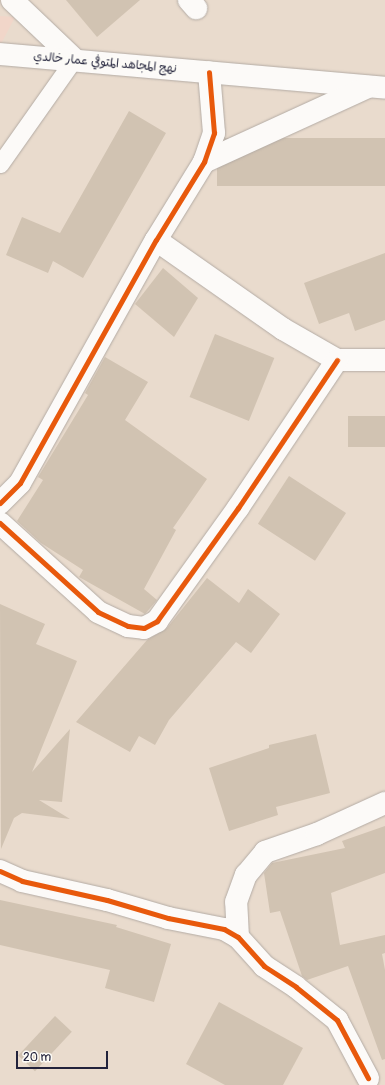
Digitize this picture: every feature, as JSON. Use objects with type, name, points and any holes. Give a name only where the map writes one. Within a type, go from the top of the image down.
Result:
[{"type":"street","points":[[12,0],[74,59]]},
{"type":"street","name":"نهج المجاهد المتوفي عمار خالدي","points":[[0,54],[74,59],[377,87]]},
{"type":"street","points":[[0,503],[20,483],[156,240],[204,162],[214,133],[210,72]]},
{"type":"street","points":[[204,162],[377,87]]},
{"type":"street","points":[[156,240],[283,329],[338,360],[385,360]]},
{"type":"street","points":[[0,523],[98,612],[128,626],[144,628],[157,621],[238,508],[338,360]]},
{"type":"street","points":[[238,937],[236,902],[246,875],[265,852],[317,834],[385,802]]},
{"type":"street","points":[[0,871],[22,881],[107,900],[168,918],[224,929],[238,937],[264,966],[296,987],[337,1020],[368,1078]]},
{"type":"lane","points":[[0,164],[74,59]]},
{"type":"shaded area","points":[[0,16],[15,17],[0,46]]},
{"type":"building","points":[[66,0],[140,0],[97,37]]},
{"type":"building","points":[[129,111],[166,133],[83,278],[53,261],[48,273],[6,255],[22,217],[60,233]]},
{"type":"building","points":[[217,138],[385,138],[385,186],[217,186]]},
{"type":"building","points":[[385,253],[385,320],[355,331],[349,313],[319,324],[304,283]]},
{"type":"building","points":[[163,268],[198,298],[174,337],[135,304]]},
{"type":"building","points":[[215,334],[274,358],[249,421],[190,397]]},
{"type":"building","points":[[105,357],[148,382],[125,420],[207,479],[173,528],[176,530],[144,589],[157,600],[145,614],[79,577],[83,570],[41,543],[17,521],[43,480],[38,477],[88,395],[85,393]]},
{"type":"building","points":[[348,416],[385,416],[385,447],[348,447]]},
{"type":"building","points":[[289,476],[346,513],[315,561],[258,524]]},
{"type":"building","points":[[207,578],[239,603],[248,589],[280,614],[251,653],[236,642],[169,720],[155,745],[139,736],[130,752],[76,722],[147,640],[167,628]]},
{"type":"building","points":[[0,604],[45,624],[36,644],[77,661],[32,772],[70,729],[62,802],[39,800],[70,819],[22,813],[14,818],[1,849]]},
{"type":"building","points":[[316,734],[330,793],[276,807],[278,815],[229,831],[209,768],[269,748],[269,745]]},
{"type":"building","points":[[385,826],[385,873],[331,893],[340,945],[385,935],[385,953],[382,954],[385,970],[385,1059],[382,1060],[348,966],[307,980],[302,976],[280,911],[270,913],[264,873],[272,863],[345,848],[342,841]]},
{"type":"building","points":[[0,900],[117,925],[116,927],[171,944],[154,1002],[105,988],[110,970],[0,945]]},
{"type":"building","points":[[219,1002],[303,1048],[283,1085],[225,1085],[186,1064]]},
{"type":"building","points":[[55,1016],[72,1032],[35,1071],[18,1055]]},
{"type":"cycle path","points":[[0,503],[20,483],[156,240],[204,162],[214,133],[209,72]]},
{"type":"cycle path","points":[[0,523],[98,612],[128,626],[144,628],[157,621],[238,508],[337,360]]},
{"type":"cycle path","points":[[0,871],[22,881],[107,900],[168,918],[224,929],[238,937],[264,966],[296,987],[337,1020],[368,1078]]}]
